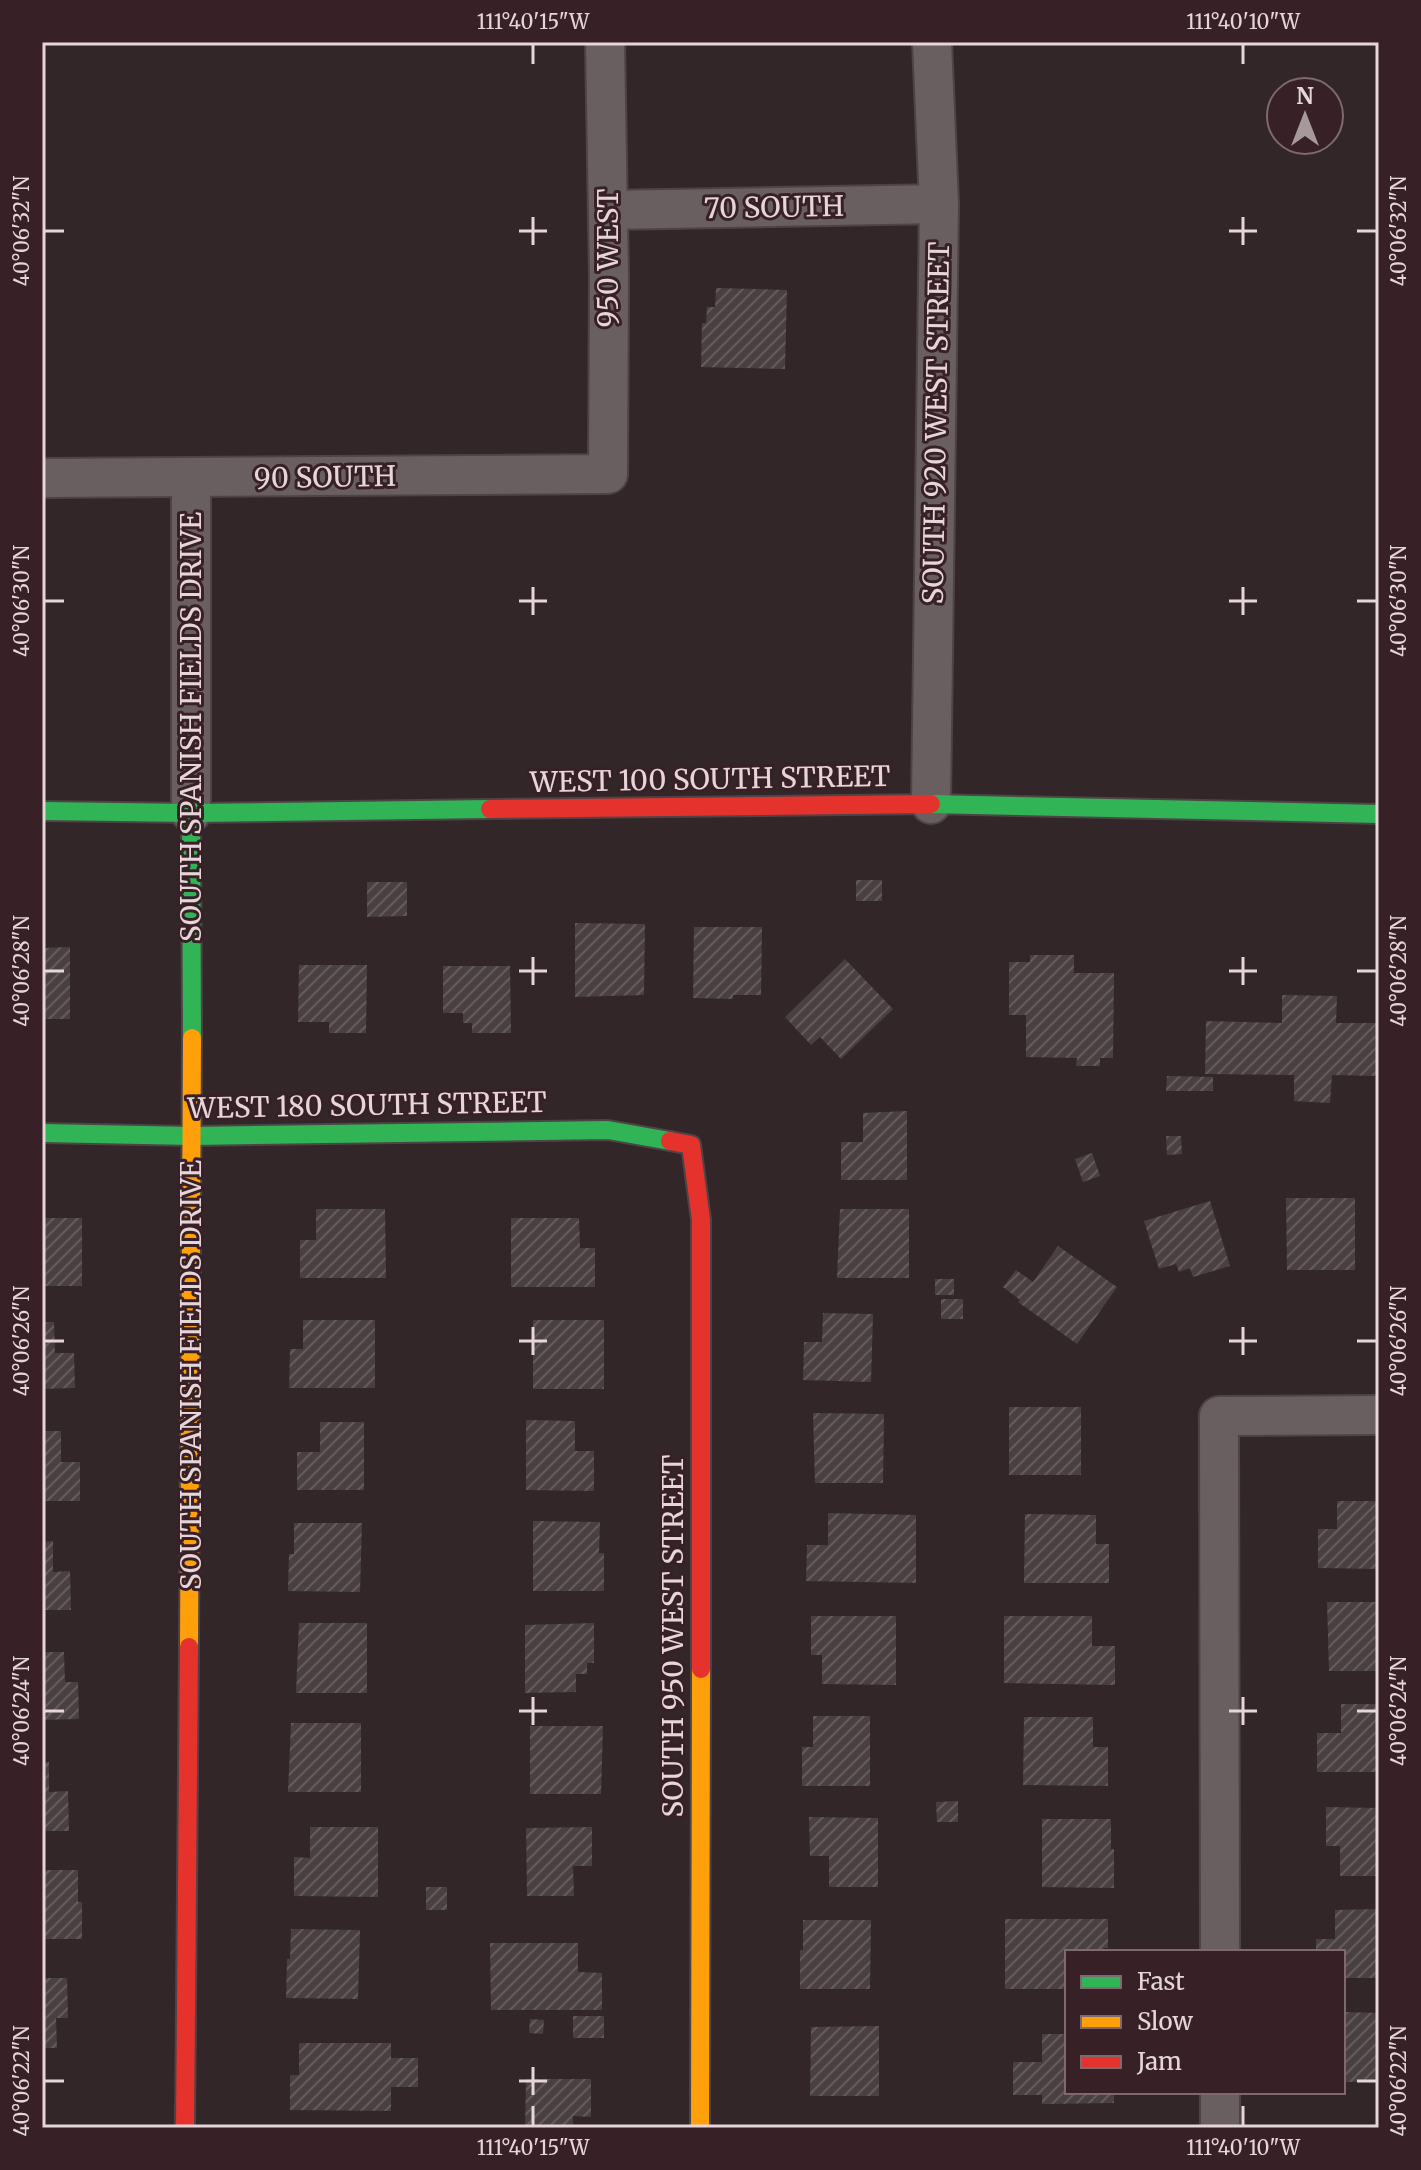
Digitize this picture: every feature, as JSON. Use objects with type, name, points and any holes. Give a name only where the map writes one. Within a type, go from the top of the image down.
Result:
[{"type":"street","name":"950 WEST","points":[[605,42],[608,474]]},
{"type":"street","name":"SOUTH 920 WEST STREET","points":[[931,804],[939,204],[932,42]]},
{"type":"street","name":"70 SOUTH","points":[[608,210],[939,204]]},
{"type":"street","name":"90 SOUTH","points":[[42,478],[608,474]]},
{"type":"street","name":"SOUTH SPANISH FIELDS DRIVE","points":[[185,2128],[193,1136],[191,478]]},
{"type":"street","name":"WEST 100 SOUTH STREET","points":[[42,811],[191,813],[931,804],[1379,814]]},
{"type":"street","name":"WEST 180 SOUTH STREET","points":[[42,1133],[193,1136],[608,1130],[691,1145]]},
{"type":"street","name":"SOUTH 950 WEST STREET","points":[[691,1145],[701,1220],[700,2128]]},
{"type":"street","points":[[1220,1950],[1219,1416],[1379,1415]]},
{"type":"street","points":[[1220,2094],[1220,2128]]},
{"type":"building","points":[[716,288],[787,290],[785,369],[701,367],[702,323],[706,323],[707,307],[715,307]]},
{"type":"building","points":[[856,880],[882,880],[882,901],[856,901]]},
{"type":"building","points":[[367,882],[407,882],[407,916],[367,917]]},
{"type":"building","points":[[575,923],[645,924],[644,995],[575,997]]},
{"type":"building","points":[[694,927],[762,927],[761,995],[733,995],[733,999],[693,998]]},
{"type":"building","points":[[70,947],[70,1019],[42,1019],[42,948]]},
{"type":"building","points":[[1030,955],[1074,955],[1074,973],[1114,973],[1113,1058],[1100,1058],[1100,1066],[1076,1066],[1077,1058],[1026,1057],[1026,1015],[1009,1015],[1009,962],[1030,962]]},
{"type":"building","points":[[845,959],[893,1009],[841,1059],[820,1037],[811,1045],[785,1017]]},
{"type":"building","points":[[299,965],[367,965],[366,1033],[329,1033],[329,1022],[298,1022]]},
{"type":"building","points":[[443,966],[510,966],[511,1033],[472,1033],[472,1023],[463,1023],[463,1013],[443,1013]]},
{"type":"building","points":[[1282,995],[1337,996],[1336,1023],[1379,1023],[1379,1076],[1332,1075],[1330,1103],[1294,1101],[1294,1075],[1205,1074],[1206,1021],[1282,1023]]},
{"type":"building","points":[[1167,1076],[1213,1077],[1213,1091],[1166,1091]]},
{"type":"building","points":[[907,1111],[907,1180],[841,1180],[841,1142],[863,1142],[863,1113]]},
{"type":"building","points":[[1166,1136],[1181,1136],[1182,1154],[1167,1155]]},
{"type":"building","points":[[1092,1153],[1100,1176],[1083,1182],[1075,1159]]},
{"type":"building","points":[[1286,1198],[1355,1198],[1355,1270],[1287,1270]]},
{"type":"building","points":[[1210,1201],[1230,1266],[1193,1277],[1190,1268],[1179,1272],[1176,1264],[1159,1269],[1144,1221]]},
{"type":"building","points":[[316,1209],[385,1209],[386,1278],[300,1278],[300,1240],[316,1240]]},
{"type":"building","points":[[840,1209],[909,1209],[909,1278],[837,1278]]},
{"type":"building","points":[[42,1218],[82,1218],[82,1286],[42,1286]]},
{"type":"building","points":[[511,1218],[579,1218],[580,1248],[595,1248],[595,1287],[511,1287]]},
{"type":"building","points":[[1058,1246],[1117,1287],[1077,1344],[1018,1302],[1020,1300],[1003,1287],[1016,1270],[1033,1282]]},
{"type":"building","points":[[935,1279],[954,1279],[954,1295],[935,1295]]},
{"type":"building","points":[[941,1299],[963,1299],[963,1319],[941,1319]]},
{"type":"building","points":[[823,1313],[873,1314],[871,1382],[803,1380],[804,1342],[822,1342]]},
{"type":"building","points":[[303,1320],[375,1320],[375,1388],[289,1388],[290,1349],[303,1349]]},
{"type":"building","points":[[533,1320],[604,1320],[604,1389],[533,1389]]},
{"type":"building","points":[[42,1322],[54,1322],[55,1353],[74,1353],[75,1388],[42,1389]]},
{"type":"building","points":[[1009,1407],[1081,1407],[1081,1475],[1009,1475]]},
{"type":"building","points":[[813,1413],[884,1414],[883,1483],[815,1483]]},
{"type":"building","points":[[526,1420],[575,1421],[575,1451],[594,1451],[594,1491],[526,1490]]},
{"type":"building","points":[[320,1422],[364,1422],[364,1490],[297,1490],[297,1452],[320,1452]]},
{"type":"building","points":[[42,1431],[61,1431],[61,1462],[80,1462],[80,1501],[42,1501]]},
{"type":"building","points":[[1337,1501],[1379,1501],[1379,1569],[1318,1568],[1318,1529],[1337,1529]]},
{"type":"building","points":[[828,1513],[916,1515],[916,1583],[806,1581],[807,1545],[828,1545]]},
{"type":"building","points":[[1025,1514],[1096,1515],[1096,1544],[1109,1544],[1109,1583],[1024,1583]]},
{"type":"building","points":[[533,1521],[600,1522],[599,1553],[604,1553],[604,1591],[533,1591]]},
{"type":"building","points":[[294,1523],[362,1523],[360,1592],[288,1591],[289,1554],[294,1554]]},
{"type":"building","points":[[53,1541],[53,1572],[70,1571],[71,1610],[42,1610],[42,1542]]},
{"type":"building","points":[[1327,1602],[1379,1602],[1379,1671],[1329,1671]]},
{"type":"building","points":[[811,1616],[896,1616],[896,1685],[822,1684],[822,1655],[811,1655]]},
{"type":"building","points":[[1004,1616],[1092,1616],[1092,1646],[1115,1646],[1115,1685],[1004,1683]]},
{"type":"building","points":[[299,1623],[367,1623],[367,1693],[296,1693]]},
{"type":"building","points":[[594,1623],[594,1663],[587,1663],[587,1674],[576,1674],[576,1692],[525,1693],[525,1625]]},
{"type":"building","points":[[42,1652],[64,1652],[65,1682],[78,1682],[79,1719],[42,1720]]},
{"type":"building","points":[[1341,1704],[1379,1704],[1379,1772],[1317,1772],[1317,1733],[1341,1733]]},
{"type":"building","points":[[813,1716],[870,1716],[870,1786],[802,1786],[802,1747],[813,1747]]},
{"type":"building","points":[[1024,1717],[1093,1717],[1093,1747],[1108,1747],[1108,1786],[1023,1785]]},
{"type":"building","points":[[291,1723],[361,1723],[361,1792],[288,1792]]},
{"type":"building","points":[[530,1726],[603,1726],[601,1794],[530,1794]]},
{"type":"building","points":[[42,1762],[49,1762],[49,1792],[68,1791],[69,1831],[42,1831]]},
{"type":"building","points":[[958,1801],[958,1822],[937,1822],[936,1802]]},
{"type":"building","points":[[1326,1807],[1379,1808],[1379,1876],[1340,1876],[1340,1846],[1326,1846]]},
{"type":"building","points":[[809,1817],[878,1818],[878,1887],[829,1887],[829,1856],[810,1856]]},
{"type":"building","points":[[1042,1819],[1111,1819],[1114,1888],[1042,1887]]},
{"type":"building","points":[[310,1827],[378,1827],[378,1897],[294,1896],[294,1857],[310,1858]]},
{"type":"building","points":[[592,1827],[592,1866],[573,1866],[574,1896],[527,1896],[526,1828]]},
{"type":"building","points":[[42,1870],[78,1870],[82,1939],[42,1939]]},
{"type":"building","points":[[426,1887],[447,1887],[447,1910],[426,1910]]},
{"type":"building","points":[[1379,1909],[1379,1978],[1345,1978],[1345,1950],[1316,1950],[1316,1939],[1335,1939],[1335,1910]]},
{"type":"building","points":[[1005,1919],[1108,1919],[1108,1948],[1065,1950],[1065,1989],[1005,1989]]},
{"type":"building","points":[[803,1920],[871,1920],[870,1989],[800,1989]]},
{"type":"building","points":[[291,1929],[360,1930],[358,1999],[286,1998]]},
{"type":"building","points":[[490,1943],[578,1943],[578,1972],[602,1973],[602,2010],[491,2010]]},
{"type":"building","points":[[42,1978],[67,1978],[68,2018],[56,2018],[57,2048],[42,2048]]},
{"type":"building","points":[[1345,2012],[1379,2013],[1379,2082],[1345,2082]]},
{"type":"building","points":[[573,2016],[604,2016],[604,2038],[573,2038]]},
{"type":"building","points":[[530,2019],[544,2020],[543,2034],[529,2033]]},
{"type":"building","points":[[879,2026],[879,2096],[810,2096],[811,2027]]},
{"type":"building","points":[[1042,2034],[1065,2034],[1065,2094],[1114,2094],[1114,2103],[1042,2104],[1042,2095],[1013,2095],[1013,2062],[1042,2062]]},
{"type":"building","points":[[299,2043],[391,2043],[391,2058],[418,2058],[418,2087],[391,2087],[391,2111],[290,2110],[290,2075],[299,2075]]},
{"type":"building","points":[[526,2079],[591,2079],[591,2117],[573,2116],[573,2128],[525,2128]]},
{"type":"traffic: fast","points":[[931,804],[1379,814]]},
{"type":"traffic: fast","points":[[42,811],[191,813],[490,809]]},
{"type":"traffic: fast","points":[[191,813],[192,1038]]},
{"type":"traffic: fast","points":[[42,1133],[193,1136],[608,1130],[670,1141]]},
{"type":"traffic: slow","points":[[189,1647],[192,1038]]},
{"type":"traffic: slow","points":[[700,2128],[701,1669]]},
{"type":"traffic: jam","points":[[490,809],[931,804]]},
{"type":"traffic: jam","points":[[670,1141],[691,1145],[701,1220],[701,1669]]},
{"type":"traffic: jam","points":[[185,2128],[189,1647]]}]
